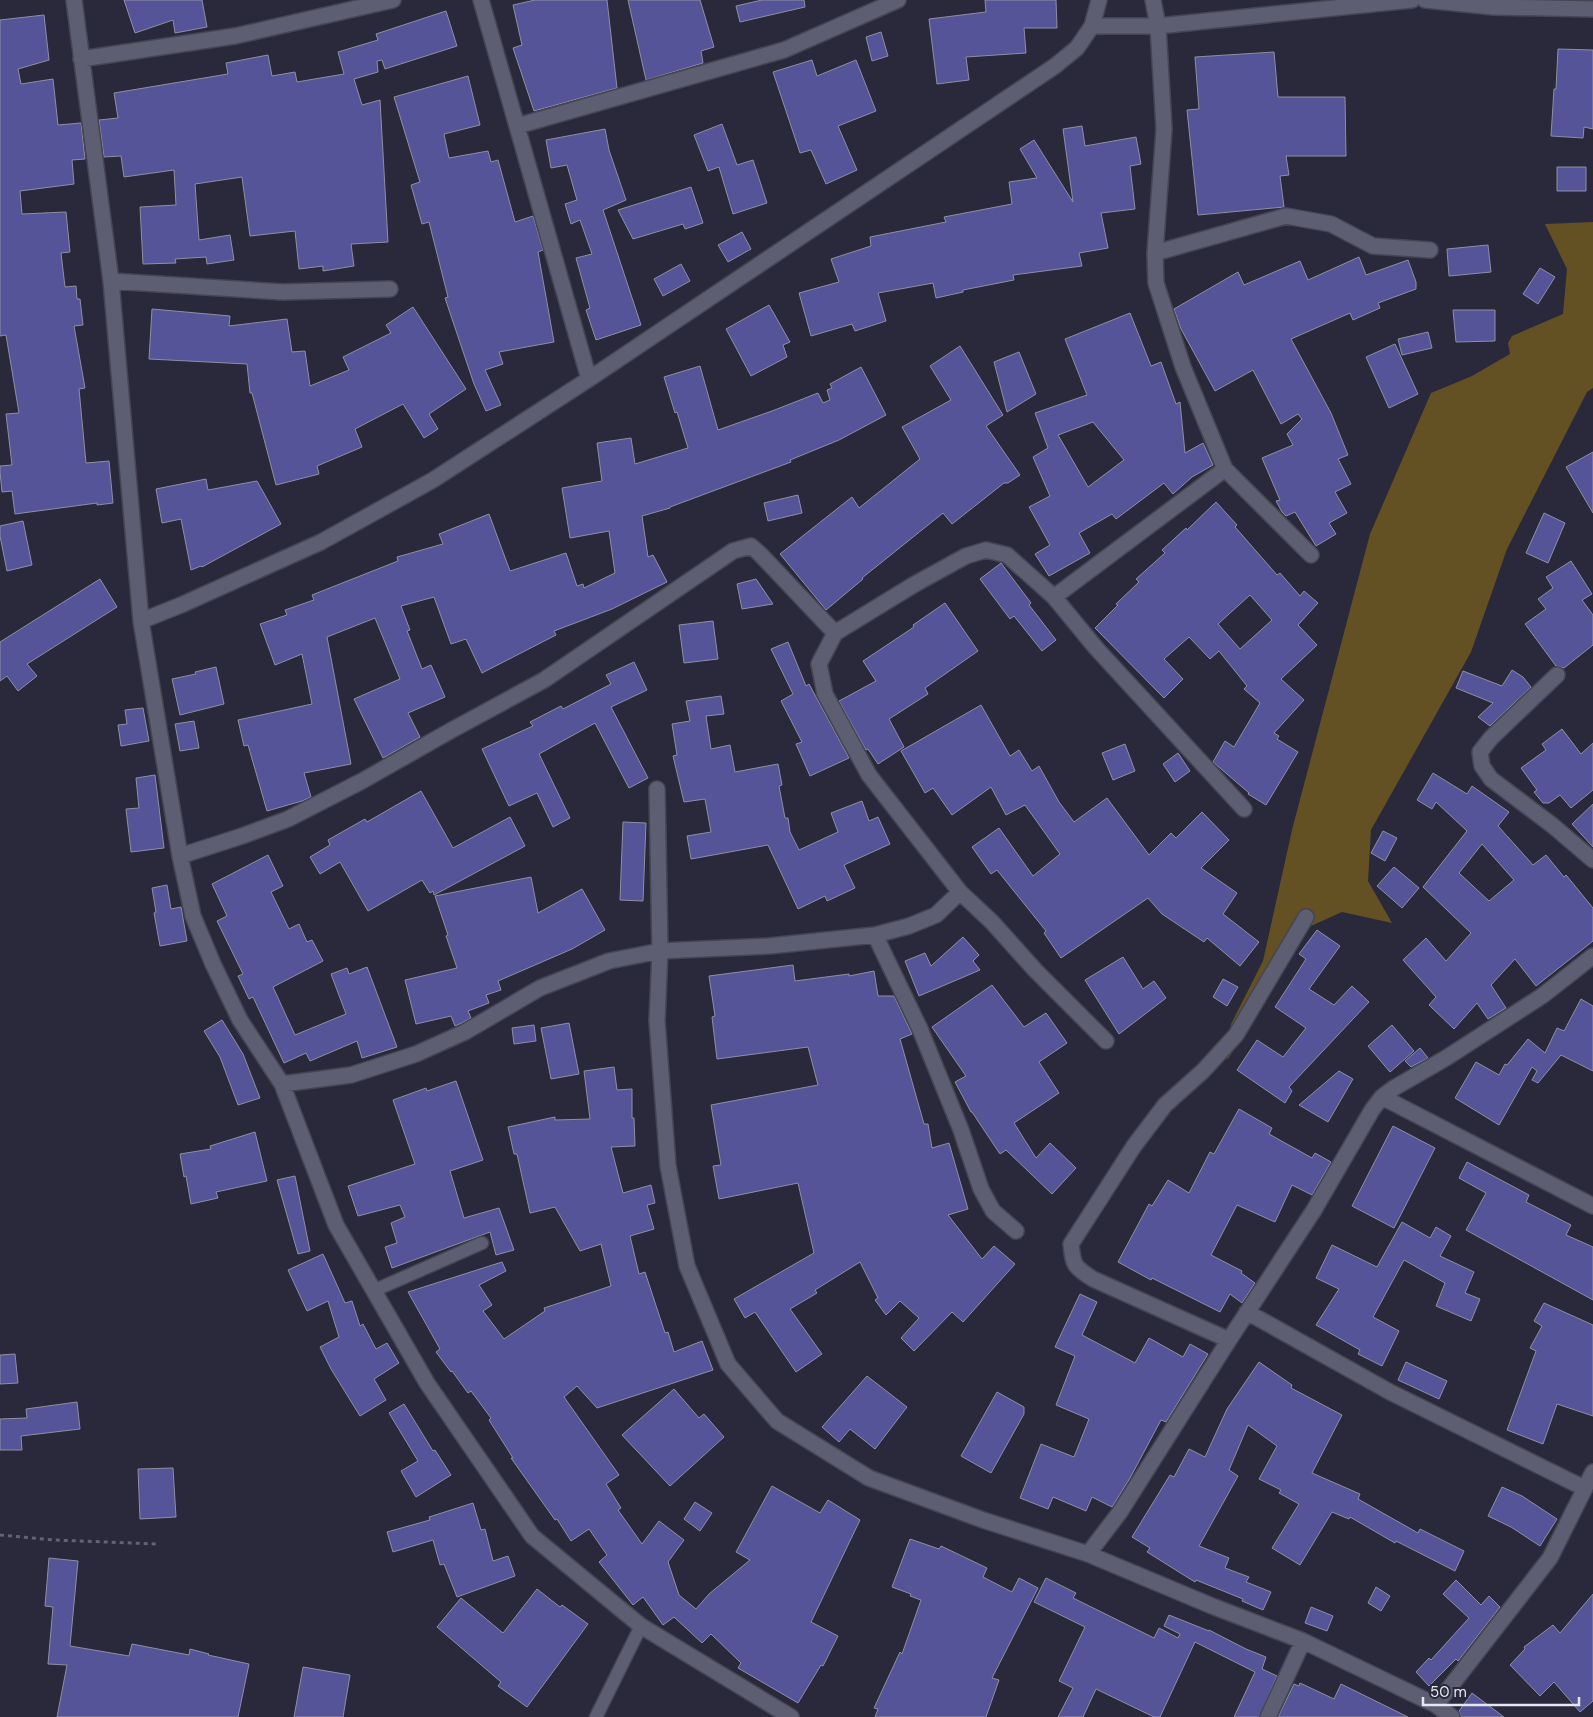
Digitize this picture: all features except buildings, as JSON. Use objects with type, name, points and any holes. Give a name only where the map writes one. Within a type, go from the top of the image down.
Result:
[{"type":"street","points":[[74,0],[111,281],[141,621],[180,856],[193,916],[213,964],[240,1020],[282,1084],[336,1225],[428,1383],[532,1536],[641,1626],[791,1717]]},
{"type":"street","points":[[81,59],[235,36],[393,0]]},
{"type":"street","points":[[481,0],[589,379]]},
{"type":"street","points":[[517,126],[784,50],[898,0]]},
{"type":"street","points":[[141,621],[321,542],[433,480],[589,379],[1055,66],[1077,48],[1092,26],[1099,0]]},
{"type":"street","points":[[1153,0],[1158,26],[1164,129],[1155,253],[1156,283],[1183,367],[1225,469],[1311,555]]},
{"type":"street","points":[[1092,26],[1158,26],[1412,0]]},
{"type":"street","points":[[1425,0],[1493,7],[1593,9]]},
{"type":"street","points":[[1155,253],[1286,216],[1331,224],[1372,246],[1430,250]]},
{"type":"street","points":[[111,281],[283,292],[390,289]]},
{"type":"street","points":[[1054,598],[1225,469]]},
{"type":"street","points":[[180,856],[288,819],[362,781],[544,680],[733,551],[750,546],[760,554],[835,633]]},
{"type":"street","points":[[1106,1040],[1035,970],[992,922],[960,892],[869,775],[825,694],[819,664],[835,633],[966,556],[986,550],[1007,554],[1054,598],[1096,648],[1244,809]]},
{"type":"street","points":[[1557,675],[1490,738],[1480,752],[1482,766],[1490,779],[1552,825],[1593,860]]},
{"type":"street","points":[[657,789],[660,951],[657,1021],[668,1166],[687,1266],[728,1364],[777,1421],[869,1478],[983,1520],[1088,1554],[1212,1606],[1303,1641],[1436,1705],[1452,1717]]},
{"type":"street","points":[[282,1084],[352,1075],[416,1054],[466,1032],[540,988],[609,961],[660,951],[769,946],[875,934],[909,926],[936,915],[960,892]]},
{"type":"street","points":[[1229,1340],[1093,1279],[1078,1270],[1072,1262],[1071,1244],[1134,1146],[1166,1106],[1203,1071],[1236,1035],[1306,917]]},
{"type":"street","points":[[875,934],[920,1029],[961,1130],[981,1189],[992,1211],[1016,1231]]},
{"type":"street","points":[[1088,1554],[1120,1512],[1314,1210],[1372,1110],[1382,1097],[1542,996],[1593,956]]},
{"type":"street","points":[[1382,1097],[1593,1206]]},
{"type":"street","points":[[1247,1312],[1390,1392],[1584,1488]]},
{"type":"street","points":[[1436,1705],[1550,1558],[1593,1472]]},
{"type":"street","points":[[1268,1717],[1303,1641]]},
{"type":"lane","points":[[374,1291],[482,1243]]},
{"type":"lane","points":[[596,1717],[641,1626]]},
{"type":"path","points":[[0,1535],[54,1540],[157,1544]]},
{"type":"shaded area","points":[[1593,222],[1593,388],[1587,392],[1507,549],[1471,652],[1371,830],[1368,881],[1392,923],[1342,912],[1293,934],[1238,1044],[1227,1060],[1231,1024],[1263,961],[1292,830],[1370,534],[1431,393],[1472,376],[1510,354],[1508,343],[1512,336],[1563,314],[1567,269],[1545,224]]}]
